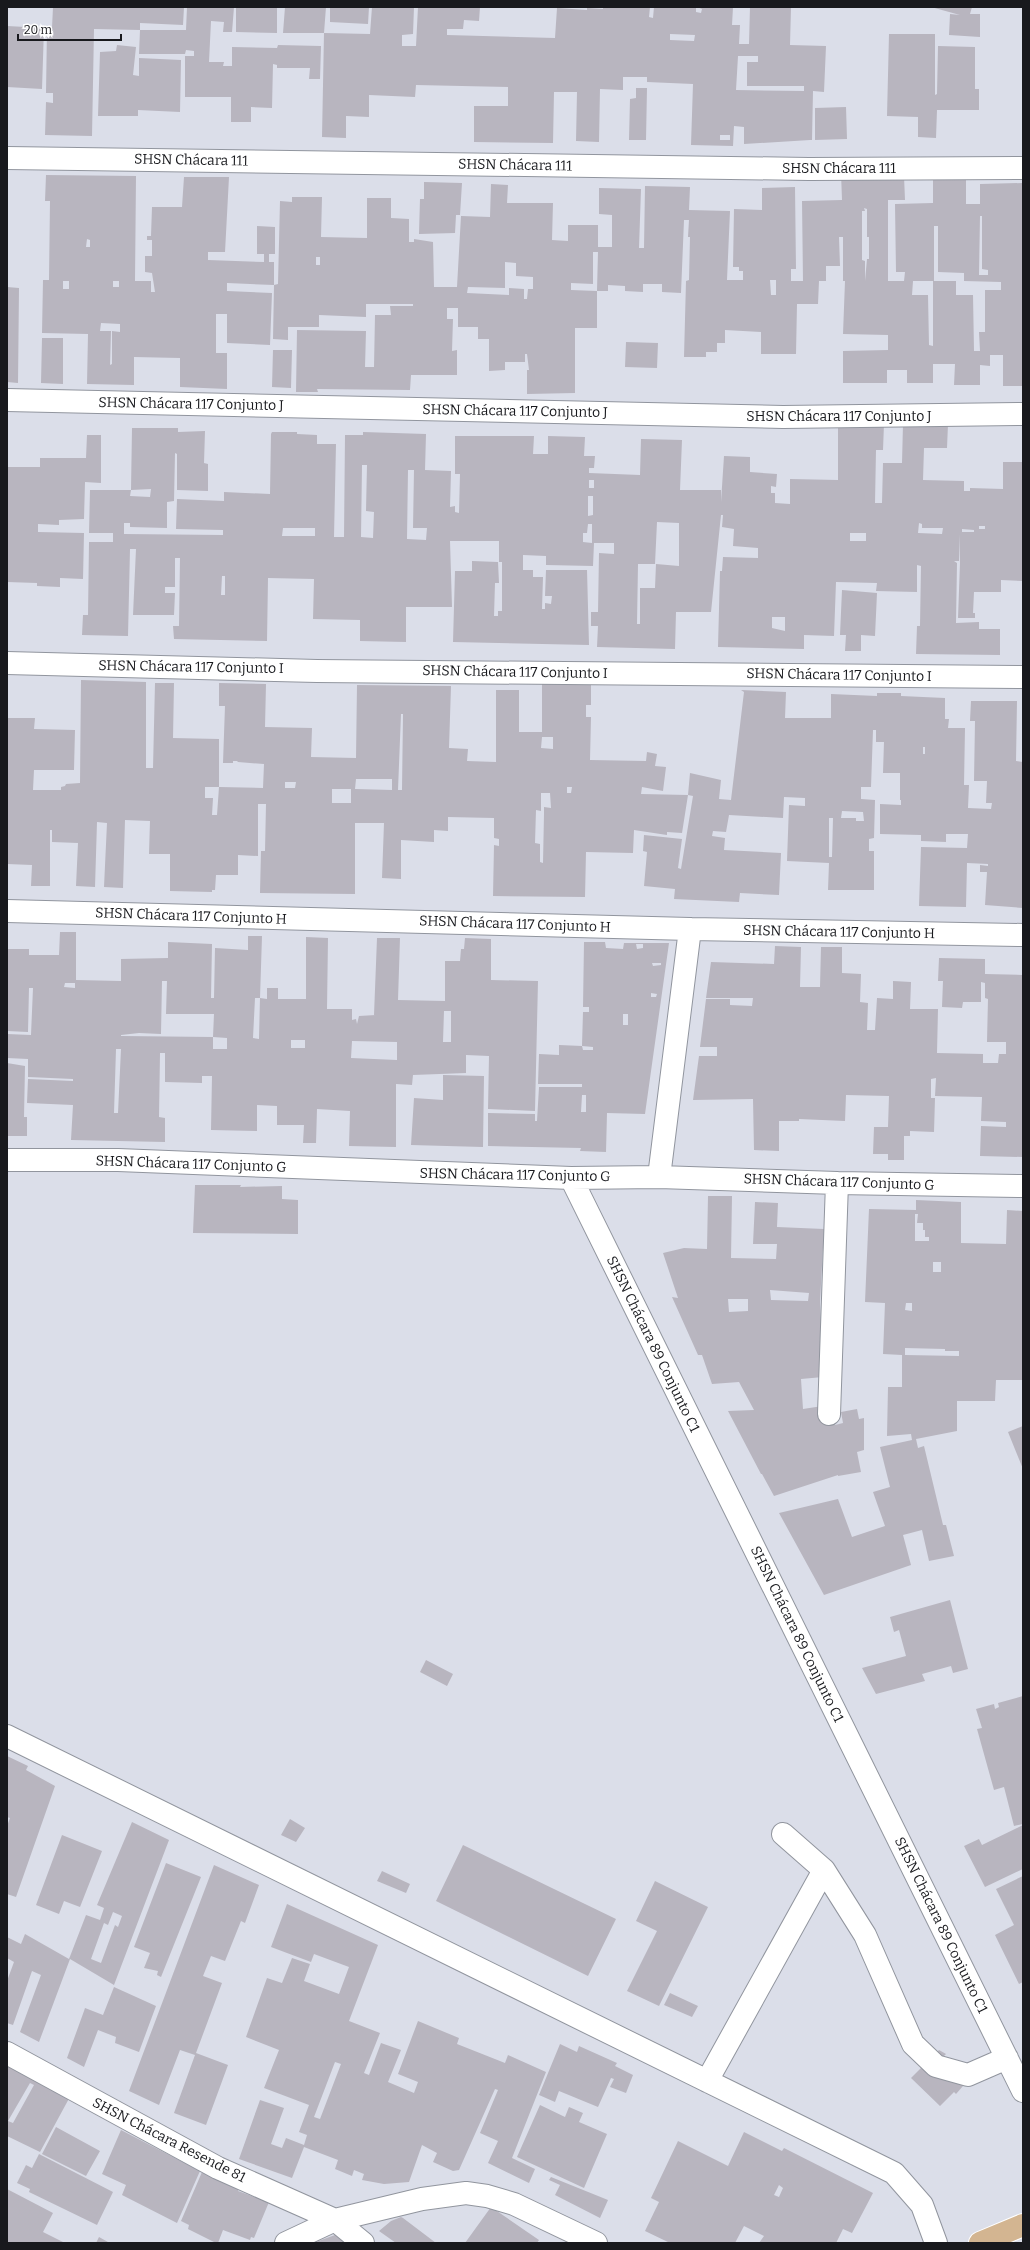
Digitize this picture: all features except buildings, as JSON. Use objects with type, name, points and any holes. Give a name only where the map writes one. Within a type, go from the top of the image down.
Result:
[{"type":"main road","points":[[980,2243],[1023,2225]]},
{"type":"street","name":"SHSN Chácara 111","points":[[7,158],[808,169],[1023,168]]},
{"type":"street","name":"SHSN Chácara 117 Conjunto J","points":[[7,400],[775,417],[1023,414]]},
{"type":"street","name":"SHSN Chácara 117 Conjunto I","points":[[7,663],[317,671],[1023,677]]},
{"type":"street","name":"SHSN Chácara 117 Conjunto H","points":[[7,911],[690,929],[1023,935]]},
{"type":"street","points":[[659,1177],[690,929]]},
{"type":"street","name":"SHSN Chácara 117 Conjunto G","points":[[7,1160],[118,1160],[571,1178],[659,1177],[837,1183],[1023,1186]]},
{"type":"street","name":"SHSN Chácara 89 Conjunto C1","points":[[571,1178],[1023,2091]]},
{"type":"street","points":[[829,1414],[837,1183]]},
{"type":"street","points":[[7,1736],[894,2172],[922,2205],[936,2243]]},
{"type":"street","points":[[783,1834],[824,1870],[865,1935],[913,2044],[936,2066],[968,2074],[1007,2058]]},
{"type":"street","points":[[707,2081],[824,1870]]},
{"type":"street","name":"SHSN Chácara Resende 81","points":[[7,2053],[218,2168],[335,2220],[363,2243]]},
{"type":"street","points":[[286,2243],[335,2220],[422,2199],[466,2193],[487,2196],[514,2204],[596,2243]]}]
